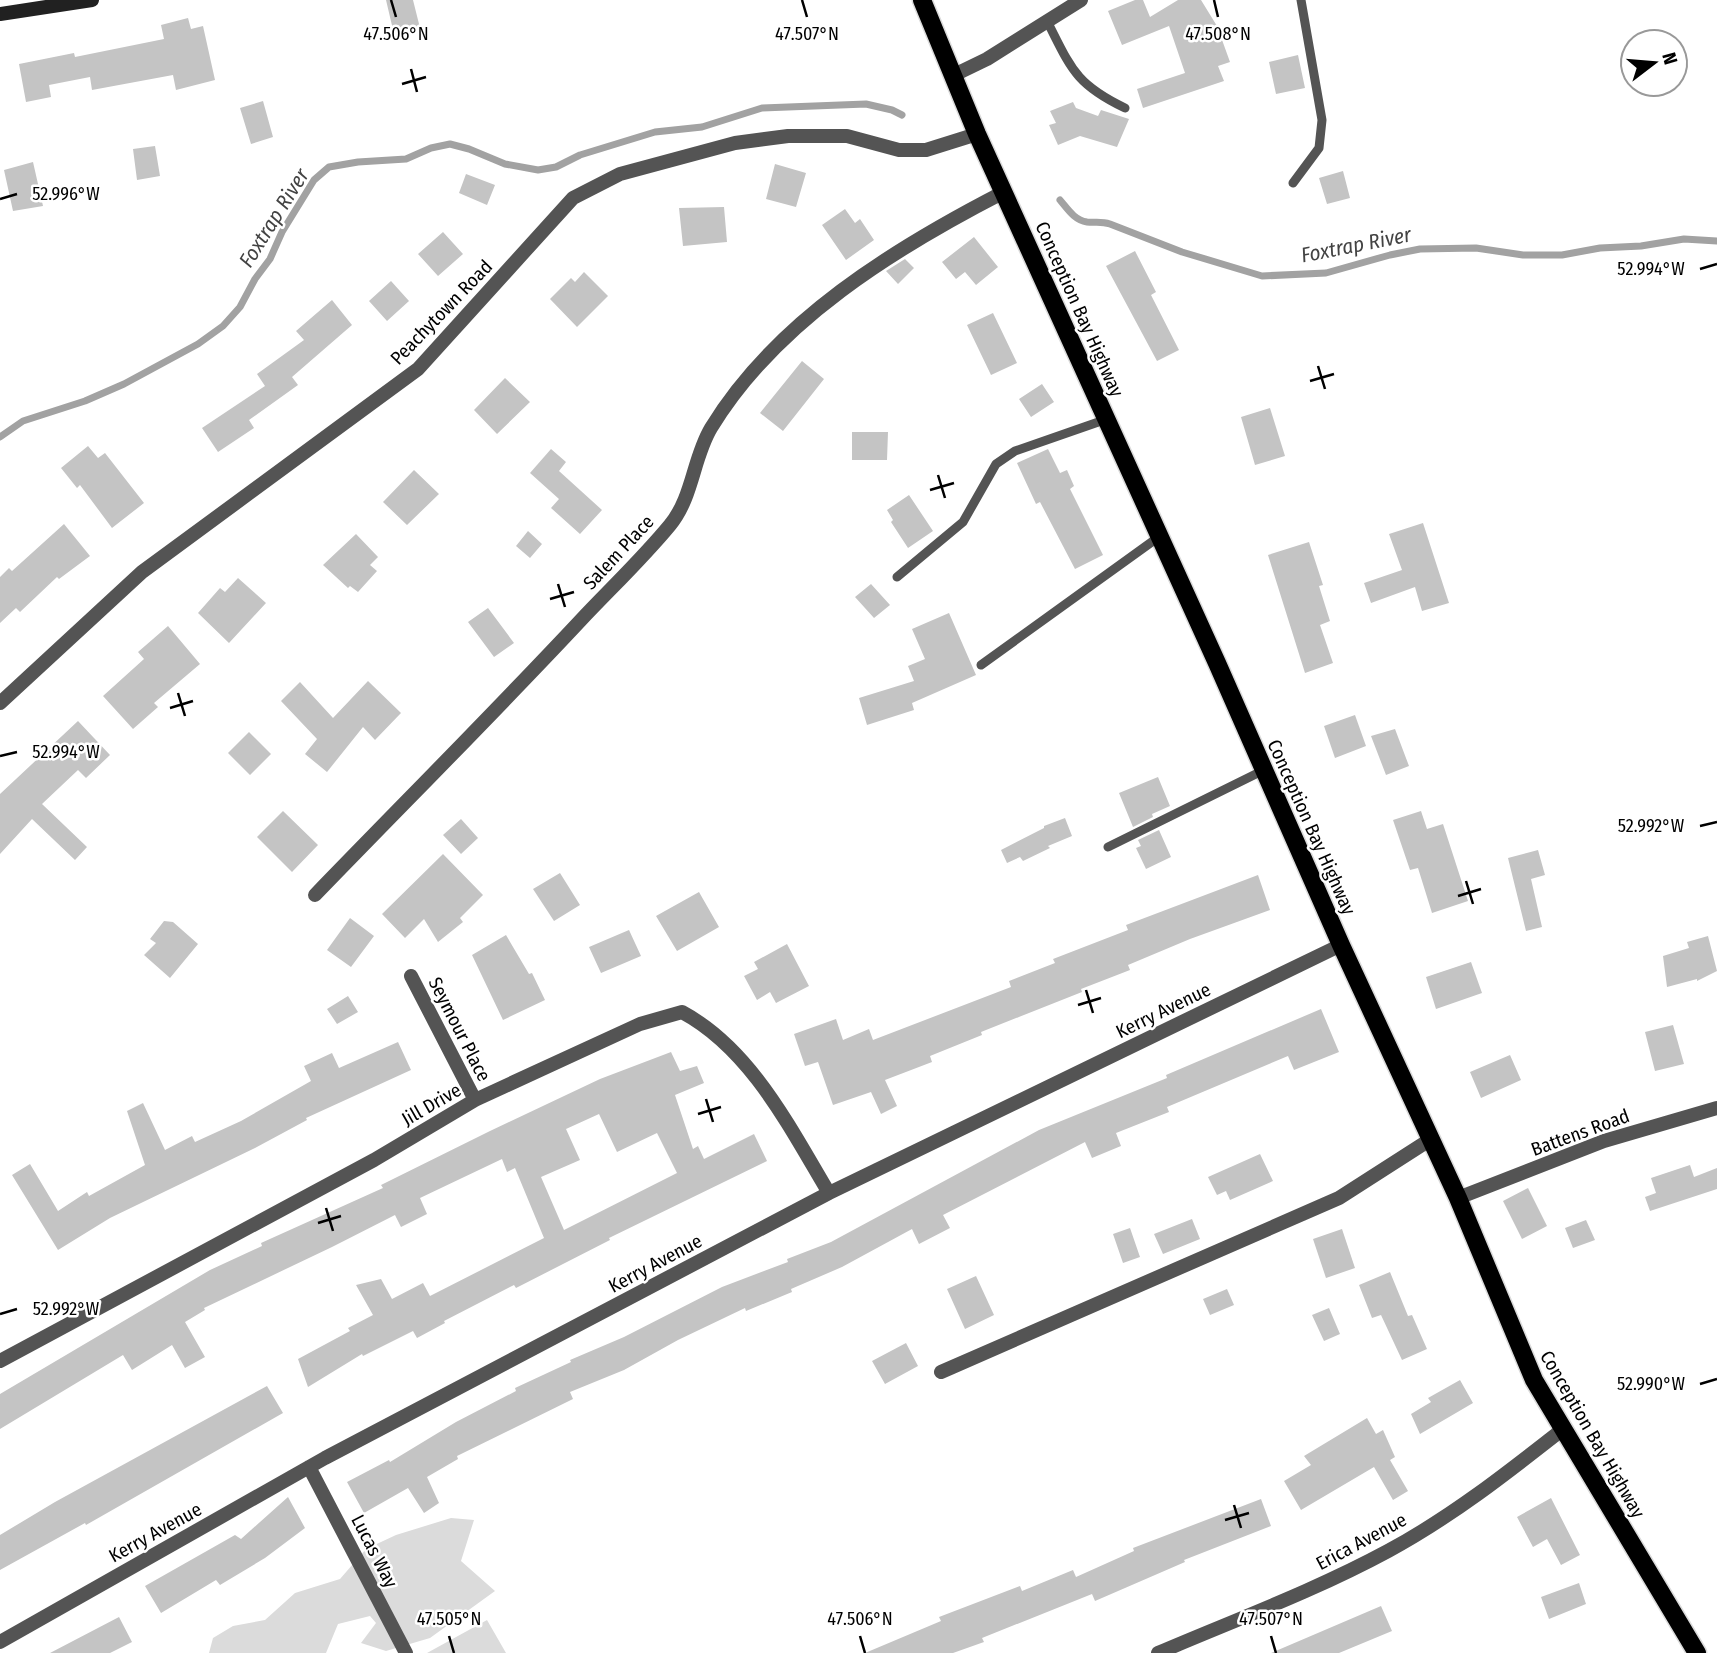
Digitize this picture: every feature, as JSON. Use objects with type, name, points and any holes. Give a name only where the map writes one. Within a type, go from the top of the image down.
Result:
[{"type":"main road","points":[[0,14],[92,0]]},
{"type":"main road","name":"Conception Bay Highway","points":[[922,0],[977,134],[1160,536],[1341,945],[1458,1198],[1534,1380],[1697,1653]]},
{"type":"street","points":[[954,75],[988,59],[1081,0]]},
{"type":"street","name":"Peachytown Road","points":[[0,703],[142,572],[418,369],[573,198],[620,174],[735,143],[788,136],[847,136],[899,150],[926,150],[977,134]]},
{"type":"street","name":"Salem Place","points":[[315,895],[539,665],[672,523],[687,494],[710,430],[740,388],[779,344],[876,265],[938,226],[1004,192]]},
{"type":"street","name":"Kerry Avenue","points":[[0,1642],[309,1467],[829,1194],[1341,945]]},
{"type":"street","name":"Seymour Place","points":[[411,976],[475,1100]]},
{"type":"street","name":"Jill Drive","points":[[0,1361],[374,1160],[475,1100],[640,1024],[682,1012],[716,1035],[746,1066],[782,1113],[829,1194]]},
{"type":"street","name":"Battens Road","points":[[1458,1198],[1604,1142],[1717,1108]]},
{"type":"street","points":[[941,1372],[1339,1198],[1431,1139]]},
{"type":"street","name":"Erica Avenue","points":[[1158,1653],[1282,1603],[1389,1550],[1479,1495],[1563,1429]]},
{"type":"street","name":"Lucas Way","points":[[309,1467],[406,1653]]},
{"type":"lane","points":[[1293,183],[1319,148],[1322,120],[1301,0]]},
{"type":"lane","points":[[1047,21],[1074,73],[1098,95],[1125,108]]},
{"type":"lane","points":[[897,577],[963,523],[996,464],[1015,451],[1107,419]]},
{"type":"lane","points":[[981,665],[1160,536]]},
{"type":"lane","points":[[1108,847],[1264,770]]},
{"type":"shaded area","points":[[451,1518],[474,1520],[461,1561],[495,1591],[430,1638],[386,1651],[361,1643],[376,1623],[370,1616],[338,1624],[326,1653],[209,1653],[213,1638],[233,1626],[265,1620],[295,1593],[340,1579],[366,1549],[396,1535]]},
{"type":"shaded area","points":[[487,1620],[506,1653],[427,1653]]},
{"type":"building","points":[[386,0],[413,0],[420,28],[394,34]]},
{"type":"building","points":[[1135,0],[1143,0],[1150,17],[1178,0],[1201,0],[1217,26],[1230,62],[1218,66],[1224,81],[1143,108],[1137,89],[1185,73],[1169,26],[1122,45],[1108,11]]},
{"type":"building","points":[[188,18],[191,29],[203,26],[215,80],[176,90],[173,75],[92,90],[90,77],[49,85],[51,97],[26,102],[19,64],[74,53],[75,57],[164,39],[161,25]]},
{"type":"building","points":[[1298,55],[1305,88],[1276,94],[1269,62]]},
{"type":"building","points":[[263,101],[273,137],[251,144],[240,108]]},
{"type":"building","points":[[1073,102],[1076,108],[1098,116],[1101,110],[1129,119],[1117,147],[1080,136],[1058,145],[1049,125],[1056,123],[1050,111]]},
{"type":"building","points":[[155,146],[160,176],[137,180],[133,149]]},
{"type":"building","points":[[33,162],[43,206],[13,211],[4,170]]},
{"type":"building","points":[[775,164],[806,173],[796,207],[766,199]]},
{"type":"building","points":[[1343,171],[1350,198],[1327,204],[1319,178]]},
{"type":"building","points":[[466,174],[495,185],[487,205],[459,193]]},
{"type":"building","points":[[724,207],[727,242],[683,246],[679,208]]},
{"type":"building","points":[[845,209],[855,223],[860,219],[874,240],[846,260],[822,225]]},
{"type":"building","points":[[443,232],[463,254],[438,276],[418,254]]},
{"type":"building","points":[[974,237],[998,267],[976,285],[965,272],[956,279],[942,262]]},
{"type":"building","points":[[1135,251],[1156,292],[1151,295],[1179,350],[1157,361],[1106,266]]},
{"type":"building","points":[[905,259],[914,268],[898,284],[886,271]]},
{"type":"building","points":[[584,272],[608,296],[577,327],[550,299],[571,278],[575,282]]},
{"type":"building","points":[[391,281],[409,301],[387,321],[369,301]]},
{"type":"building","points":[[332,300],[352,325],[292,377],[298,385],[249,420],[254,428],[218,452],[202,428],[265,386],[257,374],[304,340],[296,331]]},
{"type":"building","points":[[993,313],[1017,363],[991,375],[967,325]]},
{"type":"building","points":[[802,361],[824,379],[783,431],[760,413]]},
{"type":"building","points":[[505,378],[530,402],[497,434],[474,410]]},
{"type":"building","points":[[1042,384],[1054,402],[1031,417],[1019,399]]},
{"type":"building","points":[[1270,408],[1285,456],[1255,465],[1241,417]]},
{"type":"building","points":[[852,432],[888,432],[887,460],[852,460]]},
{"type":"building","points":[[88,446],[98,458],[105,453],[144,503],[112,528],[80,485],[77,488],[61,468]]},
{"type":"building","points":[[551,449],[566,462],[559,471],[602,510],[580,534],[551,508],[559,499],[530,473]]},
{"type":"building","points":[[1048,449],[1060,473],[1067,470],[1074,486],[1070,489],[1103,555],[1075,569],[1040,502],[1036,504],[1017,463]]},
{"type":"building","points":[[414,470],[439,494],[407,525],[383,502]]},
{"type":"building","points":[[909,495],[933,531],[908,548],[891,522],[893,520],[887,510]]},
{"type":"building","points":[[1423,523],[1449,603],[1422,611],[1415,587],[1371,603],[1364,583],[1402,570],[1389,534]]},
{"type":"building","points":[[64,524],[90,556],[59,579],[57,577],[20,612],[16,608],[0,623],[0,577],[9,568],[12,571]]},
{"type":"building","points":[[528,531],[542,544],[530,558],[516,546]]},
{"type":"building","points":[[356,534],[378,557],[370,565],[377,571],[358,592],[350,586],[348,588],[323,565]]},
{"type":"building","points":[[1309,542],[1323,585],[1319,586],[1330,621],[1320,625],[1333,663],[1305,673],[1268,555]]},
{"type":"building","points":[[238,578],[266,603],[229,643],[198,613],[220,588],[225,592]]},
{"type":"building","points":[[871,584],[890,605],[874,618],[855,597]]},
{"type":"building","points":[[488,608],[514,643],[494,657],[468,622]]},
{"type":"building","points":[[949,613],[976,675],[912,703],[914,710],[867,725],[859,698],[914,681],[908,666],[925,659],[912,629]]},
{"type":"building","points":[[168,626],[200,664],[154,703],[158,707],[133,729],[103,696],[144,659],[138,652]]},
{"type":"building","points":[[368,681],[401,713],[375,740],[363,727],[327,772],[305,754],[317,739],[281,701],[300,682],[333,718]]},
{"type":"building","points":[[1355,715],[1366,746],[1335,758],[1324,726]]},
{"type":"building","points":[[78,721],[110,755],[86,778],[78,770],[42,804],[87,847],[75,860],[32,819],[0,854],[0,794]]},
{"type":"building","points":[[1395,729],[1409,766],[1386,775],[1371,736]]},
{"type":"building","points":[[249,732],[271,754],[250,775],[228,753]]},
{"type":"building","points":[[1158,777],[1170,806],[1133,827],[1119,793]]},
{"type":"building","points":[[283,811],[318,845],[292,872],[257,837]]},
{"type":"building","points":[[1421,811],[1427,829],[1443,824],[1468,901],[1432,913],[1418,868],[1410,870],[1393,820]]},
{"type":"building","points":[[1065,818],[1072,836],[1023,861],[1020,857],[1007,863],[1001,850],[1044,826]]},
{"type":"building","points":[[461,819],[478,838],[461,854],[443,835]]},
{"type":"building","points":[[1159,830],[1171,857],[1146,869],[1136,848],[1141,846],[1138,840]]},
{"type":"building","points":[[1538,850],[1545,875],[1531,879],[1542,927],[1526,931],[1508,858]]},
{"type":"building","points":[[443,854],[483,895],[460,918],[463,922],[438,942],[424,919],[405,938],[382,914]]},
{"type":"building","points":[[560,873],[580,905],[554,921],[533,889]]},
{"type":"building","points":[[1258,875],[1270,910],[1128,965],[1130,970],[930,1056],[932,1062],[885,1080],[897,1106],[881,1114],[871,1092],[833,1105],[818,1062],[805,1066],[794,1034],[836,1019],[843,1040],[869,1029],[873,1040],[1011,987],[1009,981],[1055,963],[1053,959],[1128,930],[1126,925]]},
{"type":"building","points":[[699,892],[719,927],[677,951],[656,916]]},
{"type":"building","points":[[350,918],[374,936],[351,967],[327,950]]},
{"type":"building","points":[[164,921],[173,922],[198,944],[170,978],[144,955],[156,943],[150,939]]},
{"type":"building","points":[[629,930],[641,956],[601,973],[589,947]]},
{"type":"building","points":[[506,935],[529,974],[532,973],[545,1000],[503,1020],[472,955]]},
{"type":"building","points":[[1708,936],[1717,971],[1697,981],[1667,987],[1663,956],[1689,948],[1687,942]]},
{"type":"building","points":[[787,944],[809,986],[776,1003],[770,992],[757,1000],[744,976],[758,969],[754,962]]},
{"type":"building","points":[[1471,962],[1482,993],[1436,1009],[1426,977]]},
{"type":"building","points":[[348,996],[358,1012],[337,1024],[327,1009]]},
{"type":"building","points":[[1321,1009],[1339,1052],[1294,1070],[1288,1056],[1167,1107],[1169,1112],[1116,1133],[1121,1146],[1092,1158],[1085,1142],[943,1215],[950,1228],[919,1244],[912,1229],[842,1267],[791,1289],[792,1292],[746,1311],[745,1308],[624,1370],[570,1392],[573,1399],[457,1456],[458,1459],[427,1477],[439,1503],[424,1513],[408,1488],[364,1513],[347,1482],[389,1460],[390,1462],[456,1422],[516,1391],[515,1388],[571,1362],[570,1360],[624,1337],[722,1287],[831,1242],[1039,1130],[1167,1078],[1166,1075]]},
{"type":"building","points":[[1673,1025],[1684,1064],[1655,1071],[1645,1032]]},
{"type":"building","points":[[398,1042],[411,1070],[306,1118],[307,1120],[255,1148],[110,1218],[58,1250],[12,1175],[30,1164],[58,1211],[87,1192],[89,1196],[145,1165],[127,1111],[143,1103],[165,1150],[192,1136],[195,1142],[241,1121],[311,1081],[304,1066],[332,1053],[339,1068]]},
{"type":"building","points":[[671,1052],[680,1071],[697,1066],[704,1083],[675,1095],[693,1149],[698,1146],[704,1159],[754,1134],[767,1161],[609,1238],[610,1240],[516,1288],[514,1285],[417,1338],[413,1331],[363,1356],[362,1354],[308,1387],[298,1359],[350,1331],[348,1328],[373,1315],[356,1285],[381,1279],[392,1299],[423,1283],[430,1296],[544,1238],[515,1168],[507,1172],[502,1159],[420,1198],[427,1214],[401,1227],[395,1215],[204,1308],[205,1310],[185,1322],[205,1357],[185,1368],[172,1345],[132,1370],[123,1355],[0,1429],[0,1394],[210,1270],[262,1246],[261,1243],[383,1188],[381,1185],[600,1079]],"holes":[[[599,1114],[617,1152],[657,1133],[677,1173],[564,1230],[541,1177],[580,1160],[566,1129]]]},
{"type":"building","points":[[1510,1055],[1521,1080],[1481,1098],[1470,1072]]},
{"type":"building","points":[[1260,1154],[1273,1181],[1230,1200],[1226,1191],[1217,1195],[1208,1177]]},
{"type":"building","points":[[1690,1165],[1694,1177],[1717,1168],[1717,1189],[1650,1211],[1645,1197],[1656,1193],[1651,1178]]},
{"type":"building","points":[[1528,1188],[1547,1226],[1522,1239],[1503,1201]]},
{"type":"building","points":[[1192,1219],[1200,1239],[1163,1254],[1154,1234]]},
{"type":"building","points":[[1586,1220],[1595,1240],[1573,1248],[1565,1228]]},
{"type":"building","points":[[1130,1228],[1140,1257],[1123,1263],[1113,1234]]},
{"type":"building","points":[[1342,1229],[1355,1268],[1326,1278],[1313,1239]]},
{"type":"building","points":[[1390,1272],[1408,1316],[1412,1315],[1427,1349],[1402,1360],[1381,1315],[1372,1318],[1359,1285]]},
{"type":"building","points":[[976,1276],[994,1315],[965,1329],[947,1289]]},
{"type":"building","points":[[1227,1289],[1234,1305],[1210,1315],[1203,1299]]},
{"type":"building","points":[[1329,1308],[1340,1334],[1324,1341],[1312,1315]]},
{"type":"building","points":[[906,1343],[918,1366],[885,1384],[872,1361]]},
{"type":"building","points":[[1460,1380],[1473,1403],[1420,1434],[1411,1414],[1431,1402],[1428,1398]]},
{"type":"building","points":[[267,1386],[283,1413],[86,1525],[85,1523],[0,1570],[0,1535]]},
{"type":"building","points":[[1367,1418],[1376,1434],[1383,1430],[1395,1457],[1390,1460],[1408,1491],[1393,1500],[1374,1467],[1301,1510],[1284,1481],[1311,1465],[1304,1456]]},
{"type":"building","points":[[288,1497],[305,1528],[265,1558],[220,1585],[216,1580],[161,1613],[145,1586],[235,1535],[241,1539]]},
{"type":"building","points":[[1551,1498],[1580,1555],[1561,1565],[1547,1539],[1533,1547],[1517,1517]]},
{"type":"building","points":[[1261,1499],[1271,1526],[1184,1560],[1185,1562],[1095,1601],[1092,1594],[982,1638],[984,1642],[953,1653],[865,1653],[941,1621],[939,1617],[1020,1586],[1022,1591],[1073,1570],[1076,1577],[1134,1551],[1133,1548]]},
{"type":"building","points":[[1579,1583],[1586,1604],[1549,1619],[1541,1597]]},
{"type":"building","points":[[1381,1606],[1392,1631],[1339,1653],[1271,1653]]},
{"type":"building","points":[[119,1617],[132,1642],[110,1653],[50,1653]]},
{"type":"waterway","name":"Foxtrap River","points":[[0,437],[23,421],[85,401],[124,384],[198,344],[223,326],[240,307],[255,279],[270,259],[282,232],[314,180],[329,167],[406,159],[431,148],[450,144],[505,164],[538,170],[556,167],[580,155],[655,132],[702,127],[762,108],[866,104],[902,115]]},
{"type":"waterway","name":"Foxtrap River","points":[[1060,200],[1082,221],[1110,224],[1182,252],[1262,276],[1326,273],[1420,249],[1476,248],[1523,255],[1562,255],[1684,239],[1717,241]]}]
